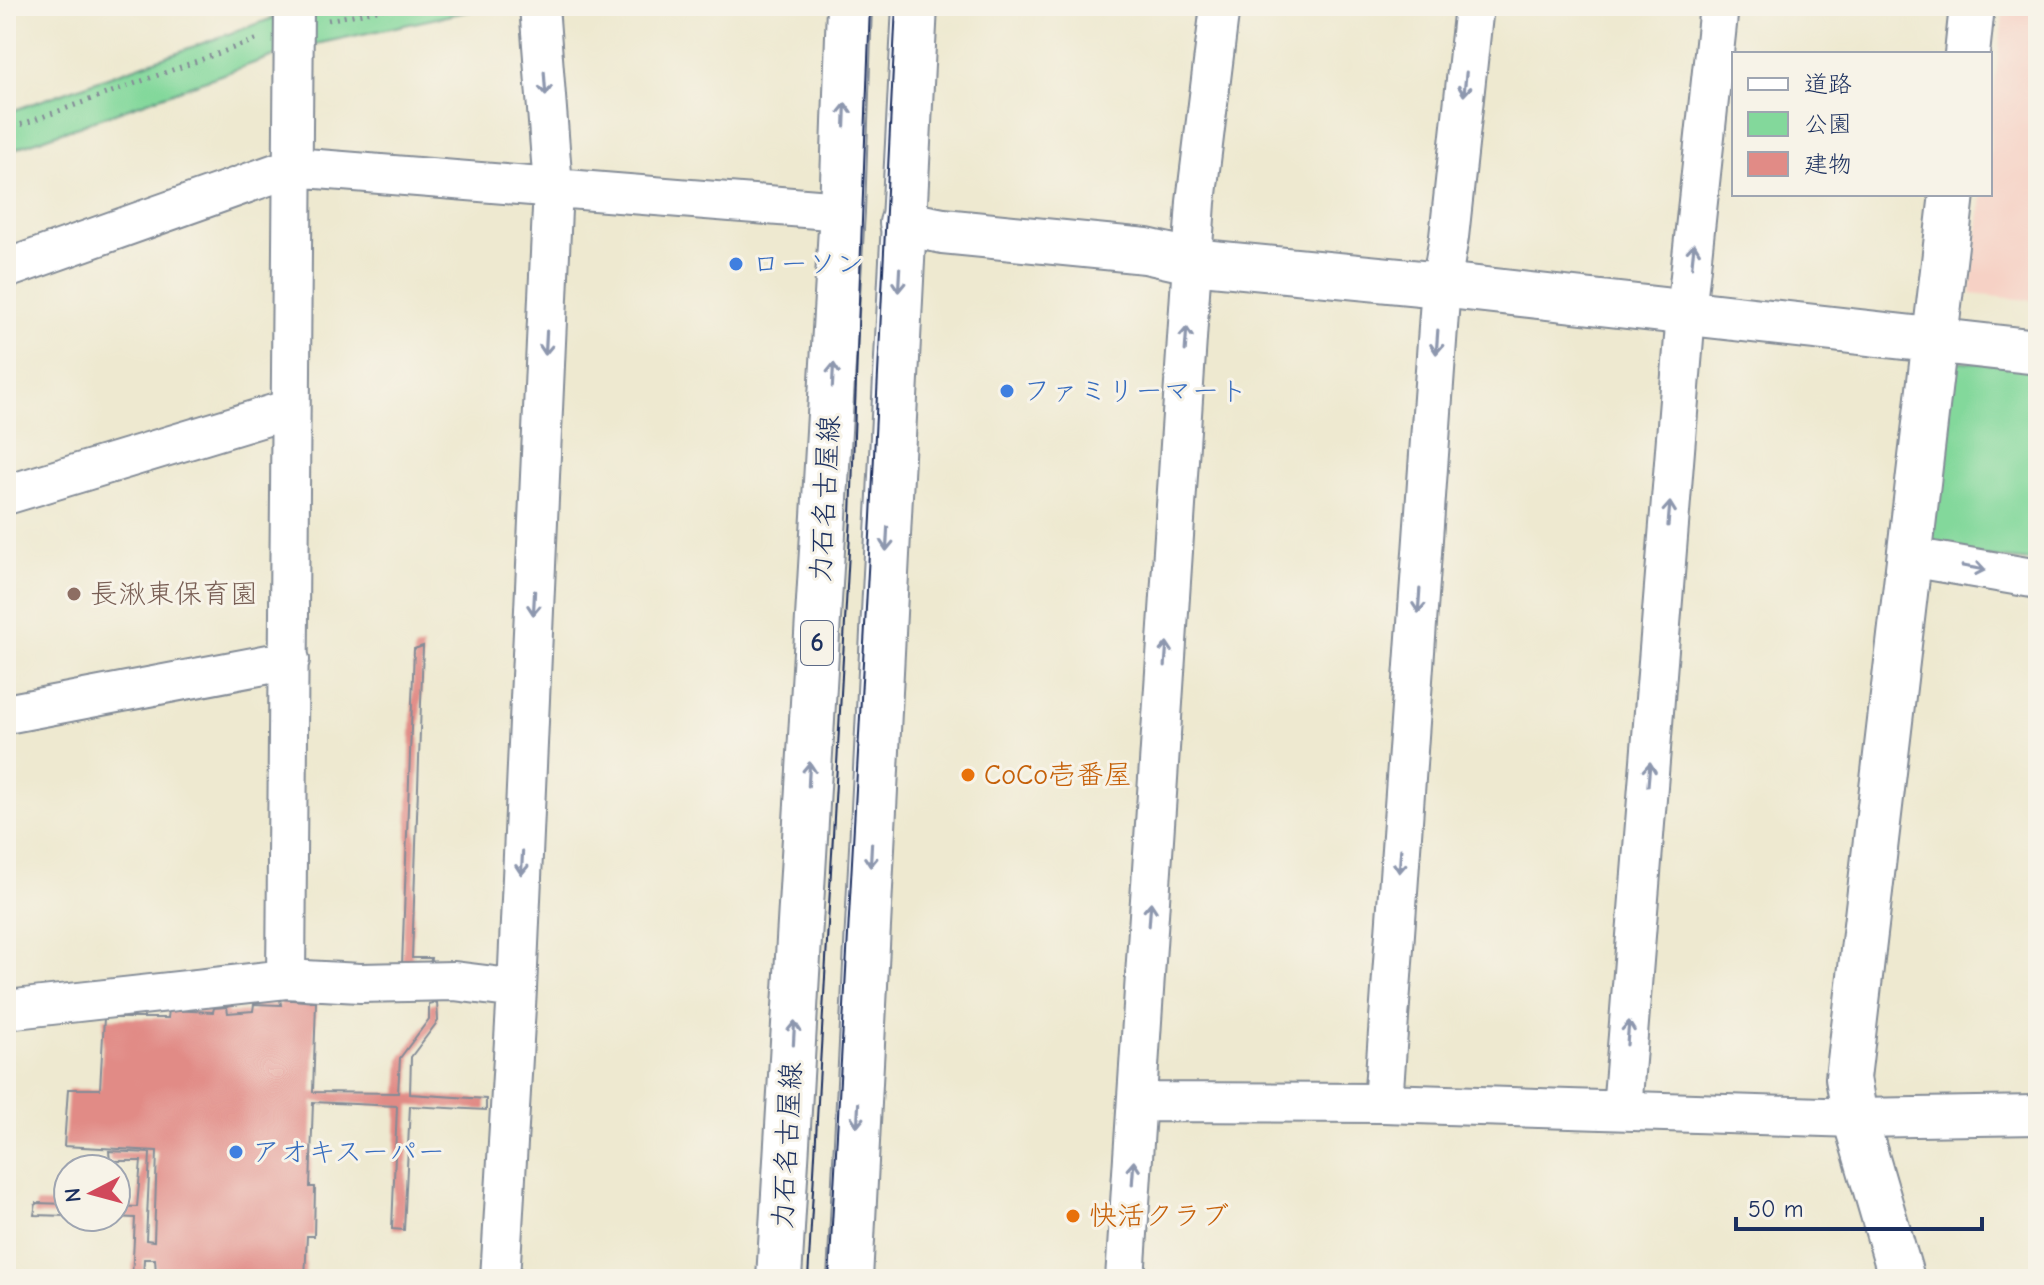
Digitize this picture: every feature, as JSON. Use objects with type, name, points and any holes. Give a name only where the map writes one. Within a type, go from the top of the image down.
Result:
[{"type":"main road","name":"力石名古屋線","points":[[779,1279],[842,211],[849,6]]},
{"type":"main road","points":[[850,1279],[915,6]]},
{"type":"main road","points":[[1967,52],[1972,6]]},
{"type":"main road","points":[[1902,1279],[1855,1118],[1848,1078],[1952,196]]},
{"type":"main road","points":[[902,223],[943,231],[1146,251],[1191,261],[1441,285],[2038,352]]},
{"type":"street","points":[[500,1279],[517,989],[553,187],[539,6]]},
{"type":"street","points":[[1125,1279],[1191,261],[1220,6]]},
{"type":"street","points":[[1383,1103],[1441,285],[1474,6]]},
{"type":"street","points":[[1622,1110],[1686,313],[1719,6]]},
{"type":"street","points":[[286,979],[293,16]]},
{"type":"street","points":[[6,269],[293,167],[842,211]]},
{"type":"street","points":[[6,495],[290,409]]},
{"type":"street","points":[[1910,557],[2038,579]]},
{"type":"street","points":[[6,714],[290,660]]},
{"type":"street","points":[[6,1010],[286,979],[360,983],[454,981],[517,989]]},
{"type":"street","points":[[1138,1102],[1383,1103],[1855,1118],[2038,1115]]},
{"type":"path","points":[[6,130],[293,16],[397,6]]},
{"type":"shaded area","points":[[2004,6],[2038,6],[2038,301],[1971,294],[1982,196],[1992,196],[1992,110]]},
{"type":"green space","points":[[320,6],[493,6],[293,49],[6,152],[6,113],[293,11]]},
{"type":"green space","points":[[1959,361],[2038,367],[2038,562],[1932,551],[1940,373]]},
{"type":"building","points":[[423,646],[412,958],[431,958],[430,967],[402,966],[414,649]]},
{"type":"building","points":[[280,999],[316,1002],[313,1092],[398,1093],[400,1058],[429,1019],[429,1004],[437,1002],[438,1021],[411,1057],[410,1094],[486,1099],[486,1110],[410,1106],[404,1230],[392,1229],[397,1106],[313,1102],[310,1187],[315,1187],[314,1236],[307,1236],[305,1279],[180,1279],[178,1274],[156,1273],[155,1259],[144,1259],[143,1279],[132,1279],[135,1218],[132,1218],[132,1207],[137,1207],[141,1161],[132,1161],[132,1153],[109,1151],[150,1153],[146,1240],[154,1241],[157,1151],[64,1146],[68,1089],[100,1089],[104,1018],[168,1018],[169,1010],[213,1012],[214,1008],[227,1007],[228,1013],[253,1011],[254,1004],[281,1005]]},
{"type":"building","points":[[36,1203],[52,1204],[52,1216],[34,1215]]},
{"type":"tram line","points":[[808,1279],[851,516],[870,6]]},
{"type":"tram line","points":[[829,1279],[896,6]]},
{"type":"place","name":"ローソン","points":[[736,264]]},
{"type":"place","name":"ファミリーマート","points":[[1007,391]]},
{"type":"place","name":"長湫東保育園","points":[[74,594]]},
{"type":"place","name":"CoCo壱番屋","points":[[968,775]]},
{"type":"place","name":"アオキスーパー","points":[[236,1152]]},
{"type":"place","name":"快活クラブ","points":[[1073,1216]]}]
